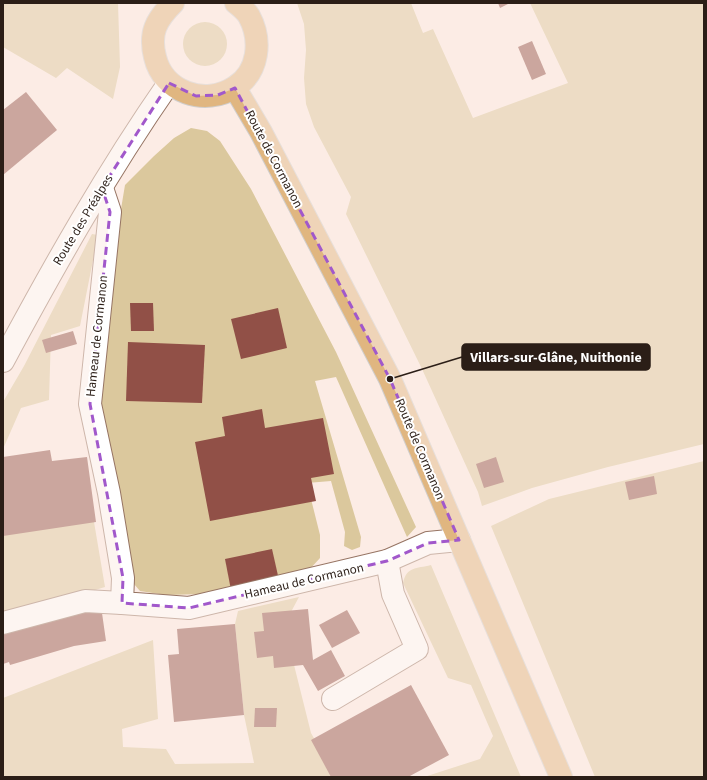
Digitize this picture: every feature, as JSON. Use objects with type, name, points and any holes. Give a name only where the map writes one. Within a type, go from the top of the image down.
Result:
[{"type":"main road","points":[[173,3],[162,13],[155,26],[152,44],[156,65],[168,83],[184,93],[196,96],[218,95],[235,88],[245,79],[254,63],[258,45],[254,27],[248,14],[236,3]]},
{"type":"main road","name":"Route de Cormanon","points":[[235,88],[261,132],[390,379],[562,777]]},
{"type":"street","name":"Route des Préalpes","points":[[3,361],[48,279],[102,188],[139,126],[168,83]]},
{"type":"street","name":"Hameau de Cormanon","points":[[102,188],[110,212],[90,404],[109,493],[123,578],[122,603]]},
{"type":"street","name":"Hameau de Cormanon","points":[[3,623],[85,601],[189,608],[387,561],[428,543],[459,540]]},
{"type":"street","points":[[333,699],[417,649],[393,594],[387,561]]},
{"type":"highlighted area","points":[[169,83],[196,96],[218,95],[235,88],[390,379],[459,540],[428,543],[387,561],[189,608],[122,603],[123,578],[90,404],[110,212],[102,188]]},
{"type":"shaded area","points":[[3,3],[118,3],[120,67],[113,99],[67,68],[56,78],[3,47]]},
{"type":"shaded area","points":[[297,3],[411,3],[423,33],[433,29],[473,118],[568,83],[530,3],[704,3],[704,444],[608,467],[532,488],[482,506],[478,492],[422,369],[346,214],[351,197],[314,127],[306,104],[304,78],[306,50],[304,24]]},
{"type":"shaded area","points":[[205,22],[217,26],[223,32],[227,44],[223,56],[217,62],[205,66],[193,62],[187,56],[183,44],[187,32],[193,26]]},
{"type":"shaded area","points":[[191,128],[207,131],[220,141],[251,189],[336,352],[416,527],[407,537],[336,377],[315,381],[361,537],[360,547],[352,550],[344,546],[345,532],[331,481],[307,483],[320,535],[320,558],[309,570],[205,594],[166,595],[140,591],[134,584],[97,408],[100,335],[125,185],[174,138]]},
{"type":"shaded area","points":[[92,234],[98,235],[80,326],[51,335],[49,400],[21,408],[3,449],[3,402],[24,366]]},
{"type":"shaded area","points":[[704,461],[704,777],[595,777],[491,526],[549,499]]},
{"type":"shaded area","points":[[3,501],[93,516],[105,587],[3,618]]},
{"type":"shaded area","points":[[431,565],[521,777],[424,777],[480,759],[493,736],[471,685],[448,678],[403,583],[407,574],[413,569]]},
{"type":"shaded area","points":[[299,597],[284,625],[311,733],[336,777],[3,777],[3,698],[153,640],[158,719],[122,729],[123,747],[166,749],[175,764],[254,763],[244,715],[235,624],[238,611]]},
{"type":"building","points":[[498,3],[510,3],[500,8]]},
{"type":"building","points":[[532,41],[546,74],[532,80],[518,47]]},
{"type":"building","points":[[26,92],[57,130],[3,175],[3,110]]},
{"type":"building","points":[[130,303],[153,303],[154,331],[131,331]]},
{"type":"building","points":[[278,308],[287,348],[241,359],[231,319]]},
{"type":"building","points":[[73,331],[77,344],[46,353],[42,340]]},
{"type":"building","points":[[128,342],[205,345],[202,403],[126,401]]},
{"type":"building","points":[[262,409],[265,428],[323,418],[334,474],[311,478],[316,501],[210,521],[195,442],[225,436],[222,417]]},
{"type":"building","points":[[50,450],[52,461],[87,457],[96,522],[3,536],[3,457]]},
{"type":"building","points":[[496,457],[504,482],[484,488],[476,464]]},
{"type":"building","points":[[654,476],[657,494],[629,500],[625,482]]},
{"type":"building","points":[[272,549],[279,580],[231,590],[225,559]]},
{"type":"building","points":[[101,606],[106,641],[74,646],[10,665],[9,662],[3,664],[3,629]]},
{"type":"building","points":[[308,609],[313,660],[331,650],[345,676],[318,691],[303,665],[274,668],[273,656],[257,658],[254,632],[264,631],[262,613]]},
{"type":"building","points":[[347,610],[360,633],[332,648],[319,625]]},
{"type":"building","points":[[235,624],[244,715],[174,722],[168,655],[179,654],[177,629]]},
{"type":"building","points":[[411,685],[449,755],[408,777],[331,777],[311,740]]},
{"type":"building","points":[[255,708],[277,708],[276,727],[254,727]]},
{"type":"place","name":"Villars-sur-Glâne, Nuithonie","points":[[390,379]]}]
